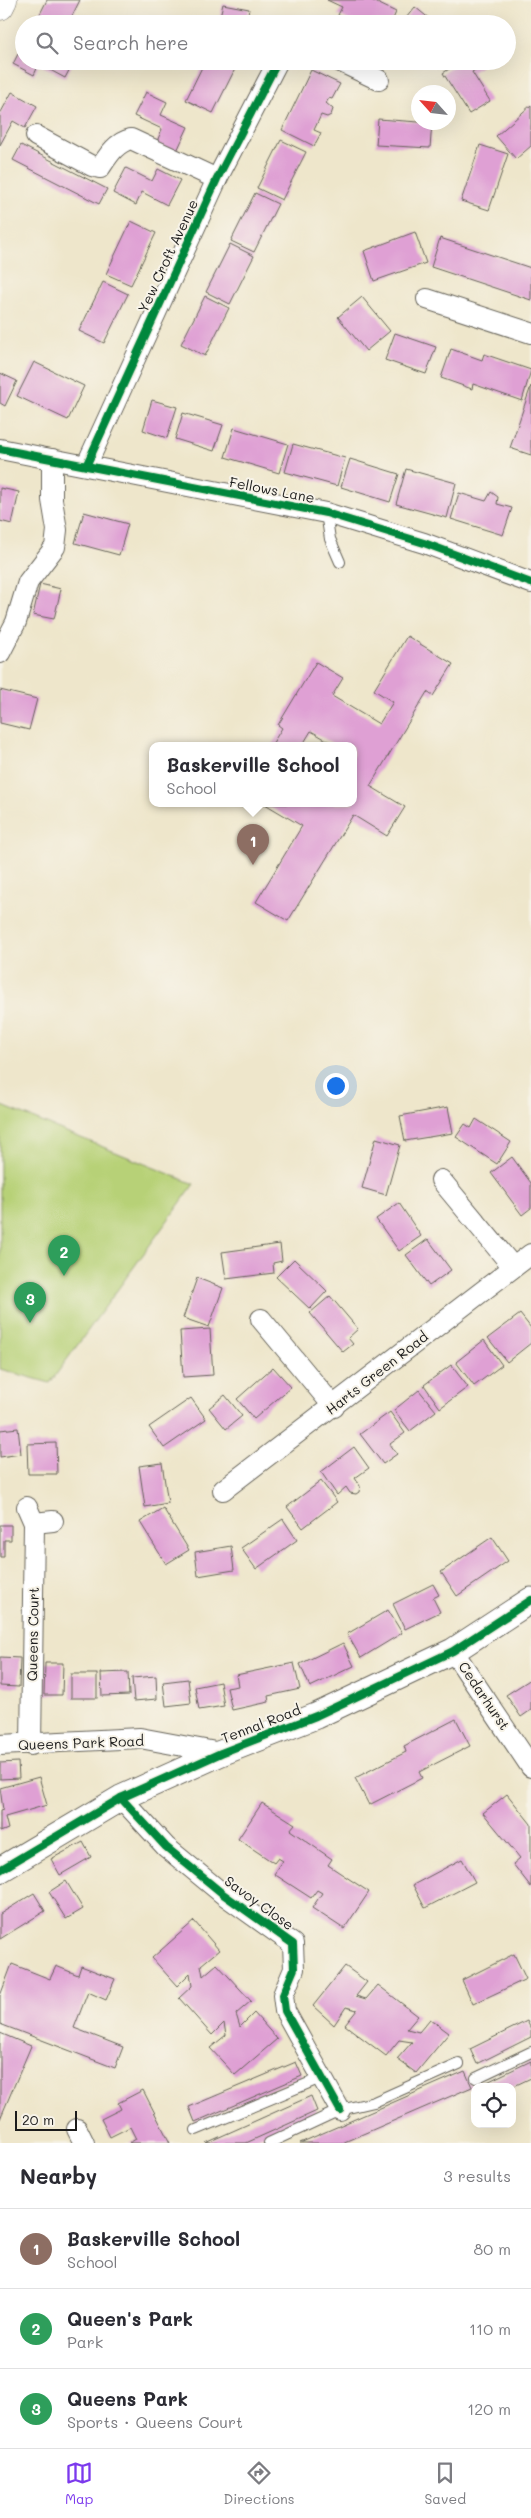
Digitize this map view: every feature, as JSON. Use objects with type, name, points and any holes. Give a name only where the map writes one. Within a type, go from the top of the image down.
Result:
[{"type":"main road","points":[[0,6],[3,0]]},
{"type":"street","name":"Yew Croft Avenue","points":[[87,464],[217,179],[273,70]]},
{"type":"street","points":[[358,70],[379,80]]},
{"type":"street","points":[[36,136],[92,166],[100,168],[112,150],[123,141],[131,140],[217,179]]},
{"type":"street","points":[[427,299],[531,333]]},
{"type":"street","name":"Fellows Lane","points":[[0,448],[326,513],[424,543],[531,582]]},
{"type":"street","points":[[0,653],[16,622],[28,582],[54,547],[56,530],[52,500],[52,458]]},
{"type":"street","points":[[441,1180],[513,1267]]},
{"type":"street","name":"Harts Green Road","points":[[223,1490],[531,1254]]},
{"type":"street","points":[[262,1318],[334,1406]]},
{"type":"street","name":"Queens Court","points":[[31,1745],[38,1517]]},
{"type":"street","name":"Tennal Road","points":[[0,1870],[120,1798],[221,1753],[316,1716],[453,1650],[531,1600]]},
{"type":"street","name":"Cedarhurst","points":[[453,1650],[531,1766]]},
{"type":"street","name":"Queens Park Road","points":[[0,1745],[31,1745],[140,1738],[221,1753]]},
{"type":"street","name":"Savoy Close","points":[[120,1798],[166,1847],[223,1894],[293,1944],[294,1969],[283,1995],[285,2011],[340,2110]]},
{"type":"lane","points":[[326,513],[330,539],[340,562]]},
{"type":"lane","points":[[476,2078],[531,2052]]},
{"type":"lane","points":[[269,2143],[340,2110],[374,2102],[459,2064]]},
{"type":"lane","points":[[196,2130],[321,2078]]},
{"type":"green space","points":[[0,1105],[194,1184],[50,1383],[0,1369]]},
{"type":"building","points":[[47,0],[80,0],[72,15],[40,15]]},
{"type":"building","points":[[327,0],[371,0],[396,12],[395,15],[338,15],[342,7]]},
{"type":"building","points":[[223,4],[249,9],[248,15],[220,15]]},
{"type":"building","points":[[415,7],[425,15],[408,15]]},
{"type":"building","points":[[24,70],[36,70],[34,75]]},
{"type":"building","points":[[50,70],[69,70],[65,78]]},
{"type":"building","points":[[201,70],[234,70],[213,113],[186,100]]},
{"type":"building","points":[[311,70],[340,84],[332,99],[329,98],[326,103],[333,109],[331,115],[327,117],[321,115],[314,130],[321,133],[314,146],[282,130]]},
{"type":"building","points":[[448,70],[475,70],[472,72],[490,101],[469,114],[456,94],[456,85],[451,85],[443,73]]},
{"type":"building","points":[[12,92],[37,106],[25,128],[13,121],[0,145],[0,114]]},
{"type":"building","points":[[146,92],[167,102],[161,115],[188,127],[176,153],[156,144],[162,129],[134,116]]},
{"type":"building","points":[[531,105],[531,146],[516,159],[496,136]]},
{"type":"building","points":[[378,119],[411,121],[411,130],[431,130],[430,148],[376,145]]},
{"type":"building","points":[[281,140],[306,152],[282,200],[257,188]]},
{"type":"building","points":[[21,145],[107,189],[99,204],[13,160]]},
{"type":"building","points":[[480,145],[508,154],[489,210],[461,201]]},
{"type":"building","points":[[126,168],[152,181],[158,169],[180,180],[167,205],[142,192],[136,205],[113,193]]},
{"type":"building","points":[[255,193],[278,204],[254,252],[231,241]]},
{"type":"building","points":[[131,221],[156,233],[131,285],[106,274]]},
{"type":"building","points":[[415,232],[426,263],[374,281],[364,251]]},
{"type":"building","points":[[440,238],[531,268],[531,300],[431,267]]},
{"type":"building","points":[[230,244],[254,256],[230,304],[206,292]]},
{"type":"building","points":[[103,282],[128,294],[104,343],[79,331]]},
{"type":"building","points":[[205,296],[229,308],[205,356],[181,344]]},
{"type":"building","points":[[362,297],[390,331],[366,351],[338,317]]},
{"type":"building","points":[[395,333],[436,347],[426,374],[385,360]]},
{"type":"building","points":[[451,349],[482,360],[484,354],[531,370],[522,401],[473,384],[472,389],[441,378]]},
{"type":"building","points":[[34,362],[84,386],[68,420],[17,396]]},
{"type":"building","points":[[0,373],[17,381],[5,406],[0,403]]},
{"type":"building","points":[[531,386],[531,455],[510,448]]},
{"type":"building","points":[[152,400],[177,407],[167,438],[143,430]]},
{"type":"building","points":[[183,413],[223,425],[214,451],[175,439]]},
{"type":"building","points":[[234,428],[288,444],[279,473],[225,457]]},
{"type":"building","points":[[293,444],[345,458],[337,486],[285,472]]},
{"type":"building","points":[[350,459],[399,474],[390,502],[341,487]]},
{"type":"building","points":[[406,469],[456,483],[447,518],[396,504]]},
{"type":"building","points":[[0,488],[19,492],[12,524],[0,521]]},
{"type":"building","points":[[491,492],[498,497],[497,504],[512,508],[503,535],[451,519],[459,493],[486,501]]},
{"type":"building","points":[[84,512],[128,524],[119,555],[75,543]]},
{"type":"building","points":[[40,584],[61,589],[54,619],[33,615]]},
{"type":"building","points":[[407,636],[453,664],[433,696],[427,692],[370,786],[405,807],[387,836],[353,815],[288,921],[256,902],[302,826],[270,807],[357,807],[357,742],[330,742],[311,731],[304,742],[273,742],[282,728],[278,725],[316,662],[343,678],[332,696],[379,724],[393,702],[374,690]]},
{"type":"building","points":[[0,690],[37,699],[29,730],[0,723]]},
{"type":"building","points":[[448,1107],[453,1133],[405,1141],[400,1116]]},
{"type":"building","points":[[476,1119],[511,1142],[497,1164],[456,1137],[465,1124],[471,1128]]},
{"type":"building","points":[[376,1138],[400,1145],[386,1195],[362,1188]]},
{"type":"building","points":[[512,1157],[531,1183],[531,1208],[522,1215],[491,1173]]},
{"type":"building","points":[[399,1203],[421,1236],[399,1251],[376,1219]]},
{"type":"building","points":[[428,1239],[451,1270],[429,1286],[406,1255]]},
{"type":"building","points":[[280,1244],[282,1261],[273,1263],[274,1273],[226,1279],[222,1252]]},
{"type":"building","points":[[294,1259],[327,1291],[310,1309],[276,1277]]},
{"type":"building","points":[[197,1278],[223,1288],[209,1327],[183,1318]]},
{"type":"building","points":[[330,1296],[358,1329],[348,1338],[353,1344],[343,1352],[310,1313]]},
{"type":"building","points":[[520,1314],[531,1328],[531,1343],[507,1362],[488,1338]]},
{"type":"building","points":[[210,1329],[213,1375],[183,1377],[180,1331]]},
{"type":"building","points":[[484,1340],[502,1365],[474,1386],[456,1362]]},
{"type":"building","points":[[451,1365],[468,1387],[440,1408],[424,1385]]},
{"type":"building","points":[[273,1367],[291,1387],[254,1419],[237,1399]]},
{"type":"building","points":[[419,1390],[436,1411],[410,1431],[394,1410]]},
{"type":"building","points":[[225,1395],[242,1416],[226,1429],[209,1408]]},
{"type":"building","points":[[191,1398],[206,1419],[164,1448],[149,1427]]},
{"type":"building","points":[[390,1412],[405,1433],[390,1444],[397,1454],[383,1464],[360,1434]]},
{"type":"building","points":[[18,1428],[21,1454],[0,1457],[0,1430]]},
{"type":"building","points":[[56,1443],[57,1474],[28,1474],[27,1444]]},
{"type":"building","points":[[354,1447],[369,1468],[355,1478],[360,1486],[359,1492],[356,1494],[350,1493],[346,1487],[337,1495],[321,1472]]},
{"type":"building","points":[[162,1463],[168,1503],[145,1507],[139,1466]]},
{"type":"building","points":[[321,1481],[337,1502],[303,1528],[287,1507]]},
{"type":"building","points":[[163,1508],[189,1550],[166,1564],[140,1522]]},
{"type":"building","points":[[283,1519],[297,1540],[256,1569],[241,1548]]},
{"type":"building","points":[[0,1525],[11,1525],[11,1540],[4,1540],[4,1557],[0,1557]]},
{"type":"building","points":[[492,1537],[508,1561],[457,1596],[441,1572]]},
{"type":"building","points":[[231,1546],[234,1570],[198,1576],[195,1552]]},
{"type":"building","points":[[433,1584],[439,1595],[433,1598],[440,1612],[405,1629],[393,1604]]},
{"type":"building","points":[[388,1610],[402,1633],[361,1658],[347,1634]]},
{"type":"building","points":[[343,1643],[354,1666],[310,1687],[300,1664]]},
{"type":"building","points":[[0,1657],[20,1658],[19,1687],[0,1686]]},
{"type":"building","points":[[45,1663],[63,1663],[62,1695],[44,1695]]},
{"type":"building","points":[[294,1663],[300,1689],[268,1696],[269,1702],[232,1710],[227,1688],[238,1686],[236,1675]]},
{"type":"building","points":[[128,1672],[129,1695],[102,1696],[101,1673]]},
{"type":"building","points":[[71,1674],[97,1674],[97,1698],[71,1698]]},
{"type":"building","points":[[156,1676],[157,1699],[134,1701],[132,1678]]},
{"type":"building","points":[[188,1679],[191,1703],[166,1706],[163,1682]]},
{"type":"building","points":[[531,1679],[531,1710],[521,1717],[506,1695]]},
{"type":"building","points":[[220,1682],[224,1706],[199,1710],[195,1687]]},
{"type":"building","points":[[456,1719],[470,1746],[419,1772],[422,1778],[369,1805],[355,1778],[406,1752],[404,1746]]},
{"type":"building","points":[[18,1762],[19,1778],[0,1779],[0,1763]]},
{"type":"building","points":[[39,1777],[47,1805],[5,1817],[8,1829],[0,1832],[0,1811],[3,1810],[0,1788]]},
{"type":"building","points":[[507,1794],[531,1824],[531,1887],[513,1864],[520,1858],[483,1813]]},
{"type":"building","points":[[262,1803],[295,1824],[290,1830],[332,1859],[328,1865],[369,1892],[344,1929],[312,1908],[322,1893],[317,1890],[311,1898],[274,1874],[283,1861],[278,1858],[274,1863],[238,1839]]},
{"type":"building","points":[[83,1842],[91,1857],[60,1875],[51,1859]]},
{"type":"building","points":[[462,1859],[475,1882],[425,1908],[413,1885]]},
{"type":"building","points":[[66,1881],[83,1909],[66,1919],[49,1892]]},
{"type":"building","points":[[34,1893],[45,1911],[0,1939],[0,1914]]},
{"type":"building","points":[[194,1921],[219,1950],[201,1965],[203,1976],[217,1964],[251,2001],[236,2014],[240,2027],[254,2013],[277,2039],[235,2075],[210,2048],[226,2035],[224,2023],[212,2035],[179,1998],[192,1986],[190,1973],[177,1986],[152,1958]]},
{"type":"building","points":[[514,1954],[526,1979],[473,2004],[462,1980]]},
{"type":"building","points":[[12,1964],[50,1979],[56,1966],[78,1975],[81,1966],[115,1979],[106,2000],[88,1992],[74,2028],[123,2047],[115,2068],[0,2024],[0,1996]]},
{"type":"building","points":[[345,1966],[367,1982],[356,1996],[366,1999],[378,1985],[418,2016],[407,2029],[419,2032],[430,2019],[449,2033],[416,2073],[397,2059],[412,2042],[399,2040],[386,2056],[345,2025],[357,2010],[346,2007],[334,2025],[313,2006]]},
{"type":"building","points":[[527,2021],[531,2029],[531,2037],[477,2064],[470,2049]]},
{"type":"building","points":[[0,2033],[31,2046],[0,2119]]},
{"type":"building","points":[[531,2061],[531,2078],[516,2085],[516,2083],[485,2083]]},
{"type":"building","points":[[296,2062],[302,2076],[195,2122],[189,2107]]},
{"type":"building","points":[[465,2071],[471,2085],[471,2087],[342,2143],[300,2143]]},
{"type":"building","points":[[143,2090],[170,2143],[129,2143],[136,2139],[130,2127],[110,2137],[101,2119],[121,2109],[118,2103]]},
{"type":"building","points":[[311,2096],[317,2111],[246,2143],[206,2143]]},
{"type":"cycle path","points":[[87,464],[217,179],[273,70]]},
{"type":"cycle path","points":[[0,449],[326,513],[424,543],[531,583]]},
{"type":"cycle path","points":[[0,1870],[121,1798],[221,1753],[316,1716],[453,1651],[531,1600]]},
{"type":"cycle path","points":[[121,1798],[166,1847],[223,1894],[293,1944],[294,1969],[283,1995],[285,2011],[340,2110]]},
{"type":"place","name":"Baskerville School","points":[[253,865]]},
{"type":"place","name":"Queen's Park","points":[[64,1276]]},
{"type":"place","name":"Queens Park","points":[[30,1323]]}]
